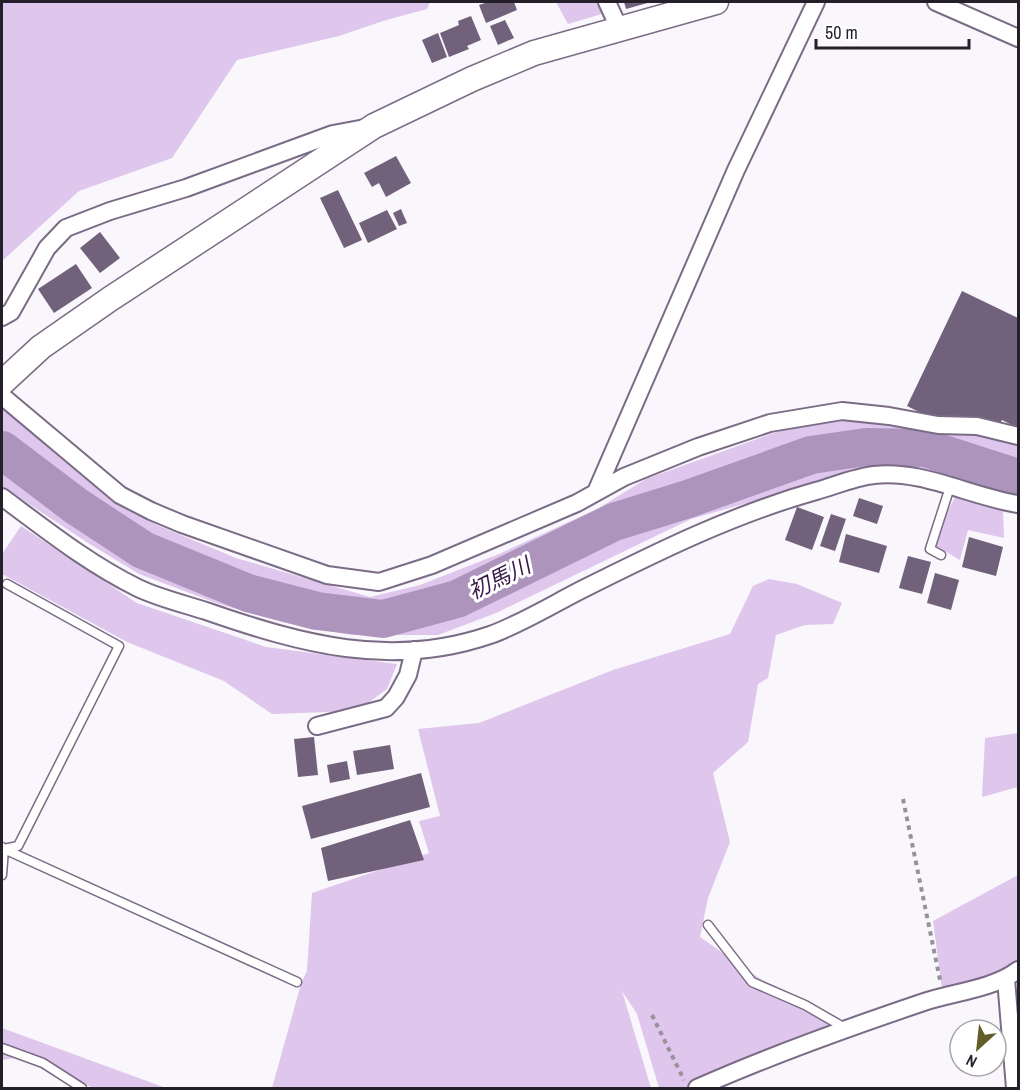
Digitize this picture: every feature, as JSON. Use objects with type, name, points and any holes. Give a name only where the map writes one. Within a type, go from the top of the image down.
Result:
[{"type":"street","points":[[608,2],[619,28]]},
{"type":"street","points":[[2,383],[41,347],[374,126],[461,84],[534,53],[713,2]]},
{"type":"street","points":[[596,492],[736,170],[816,2]]},
{"type":"street","points":[[936,2],[1018,38]]},
{"type":"street","points":[[2,317],[11,312],[47,248],[66,228],[110,211],[186,188],[333,134],[374,126]]},
{"type":"street","points":[[2,396],[120,495],[182,524],[327,575],[379,582],[432,565],[577,503],[624,477],[699,447],[770,423],[842,411],[889,416],[938,425],[977,426],[1018,435]]},
{"type":"street","points":[[2,497],[61,541],[139,589],[239,623],[298,640],[343,649],[390,652],[436,649],[491,634],[685,538],[772,503],[874,475],[912,476],[996,501],[1018,504]]},
{"type":"street","points":[[317,726],[386,708],[396,698],[408,675],[414,650]]},
{"type":"street","points":[[697,1089],[814,1039],[1012,975],[1015,1089]]},
{"type":"lane","points":[[941,555],[930,549],[950,487]]},
{"type":"lane","points":[[3,847],[18,846],[119,646],[7,584]]},
{"type":"lane","points":[[2,875],[3,847]]},
{"type":"lane","points":[[3,847],[297,982]]},
{"type":"lane","points":[[708,925],[753,982],[805,1005],[845,1029]]},
{"type":"lane","points":[[2,1048],[43,1063],[82,1089]]},
{"type":"path","points":[[903,799],[943,996]]},
{"type":"path","points":[[652,1015],[688,1089]]},
{"type":"shaded area","points":[[2,2],[430,2],[427,9],[339,36],[237,60],[172,158],[79,191],[2,261]]},
{"type":"shaded area","points":[[556,2],[597,2],[605,13],[568,24]]},
{"type":"shaded area","points":[[2,409],[5,409],[107,497],[157,525],[236,558],[370,597],[420,585],[499,554],[597,509],[646,479],[782,430],[830,418],[1018,434],[1018,504],[885,472],[817,483],[691,519],[496,613],[438,635],[352,635],[282,622],[219,604],[139,574],[88,543],[2,486]]},
{"type":"shaded area","points":[[955,497],[1003,511],[1004,538],[968,530],[960,560],[936,546],[936,534]]},
{"type":"shaded area","points":[[21,526],[137,603],[266,647],[397,664],[387,689],[357,711],[272,714],[224,681],[127,642],[2,574],[2,554]]},
{"type":"shaded area","points":[[769,579],[797,584],[842,603],[833,624],[805,625],[776,635],[768,678],[758,684],[748,742],[713,773],[730,842],[708,898],[700,937],[836,1027],[704,1088],[659,1088],[637,1014],[622,991],[651,1088],[272,1088],[301,984],[307,971],[312,893],[429,853],[419,821],[440,816],[418,729],[479,723],[613,670],[730,634],[753,586]]},
{"type":"shaded area","points":[[1018,733],[1018,787],[982,797],[985,738]]},
{"type":"shaded area","points":[[1018,875],[1018,970],[943,996],[933,921]]},
{"type":"shaded area","points":[[2,1028],[166,1088],[93,1088],[28,1056],[2,1060]]},
{"type":"building","points":[[488,2],[514,2],[517,10],[486,23],[479,5]]},
{"type":"building","points":[[624,2],[651,2],[626,9]]},
{"type":"building","points":[[471,16],[481,40],[467,46],[469,49],[449,57],[440,33],[459,25],[458,21]]},
{"type":"building","points":[[505,20],[514,38],[498,45],[490,26]]},
{"type":"building","points":[[438,33],[447,57],[432,63],[422,40]]},
{"type":"building","points":[[396,156],[411,183],[386,197],[379,183],[372,187],[364,173]]},
{"type":"building","points":[[338,190],[362,240],[344,248],[320,198]]},
{"type":"building","points":[[401,209],[407,223],[399,226],[393,213]]},
{"type":"building","points":[[387,210],[397,229],[368,243],[359,223]]},
{"type":"building","points":[[100,232],[120,258],[100,273],[80,248]]},
{"type":"building","points":[[76,264],[92,288],[54,313],[38,289]]},
{"type":"building","points":[[962,291],[1018,318],[1018,428],[1002,420],[999,425],[982,417],[978,425],[962,417],[958,425],[939,422],[907,406]]},
{"type":"building","points":[[859,498],[883,506],[877,524],[853,516]]},
{"type":"building","points":[[797,507],[824,517],[812,550],[785,540]]},
{"type":"building","points":[[831,514],[846,519],[835,551],[820,546]]},
{"type":"building","points":[[846,534],[887,546],[879,573],[839,562]]},
{"type":"building","points":[[969,537],[1003,547],[996,576],[962,567]]},
{"type":"building","points":[[908,556],[931,562],[922,594],[899,588]]},
{"type":"building","points":[[935,573],[959,580],[951,610],[927,603]]},
{"type":"building","points":[[314,737],[318,775],[298,777],[294,739]]},
{"type":"building","points":[[390,745],[394,769],[357,775],[353,751]]},
{"type":"building","points":[[347,761],[350,779],[330,783],[327,765]]},
{"type":"building","points":[[421,773],[430,807],[311,839],[302,806]]},
{"type":"building","points":[[410,820],[424,860],[328,881],[321,848]]},
{"type":"waterway","name":"初馬川","points":[[2,450],[76,506],[143,550],[248,593],[317,611],[383,619],[457,599],[614,522],[688,499],[811,455],[866,447],[925,448],[1018,478]]}]
